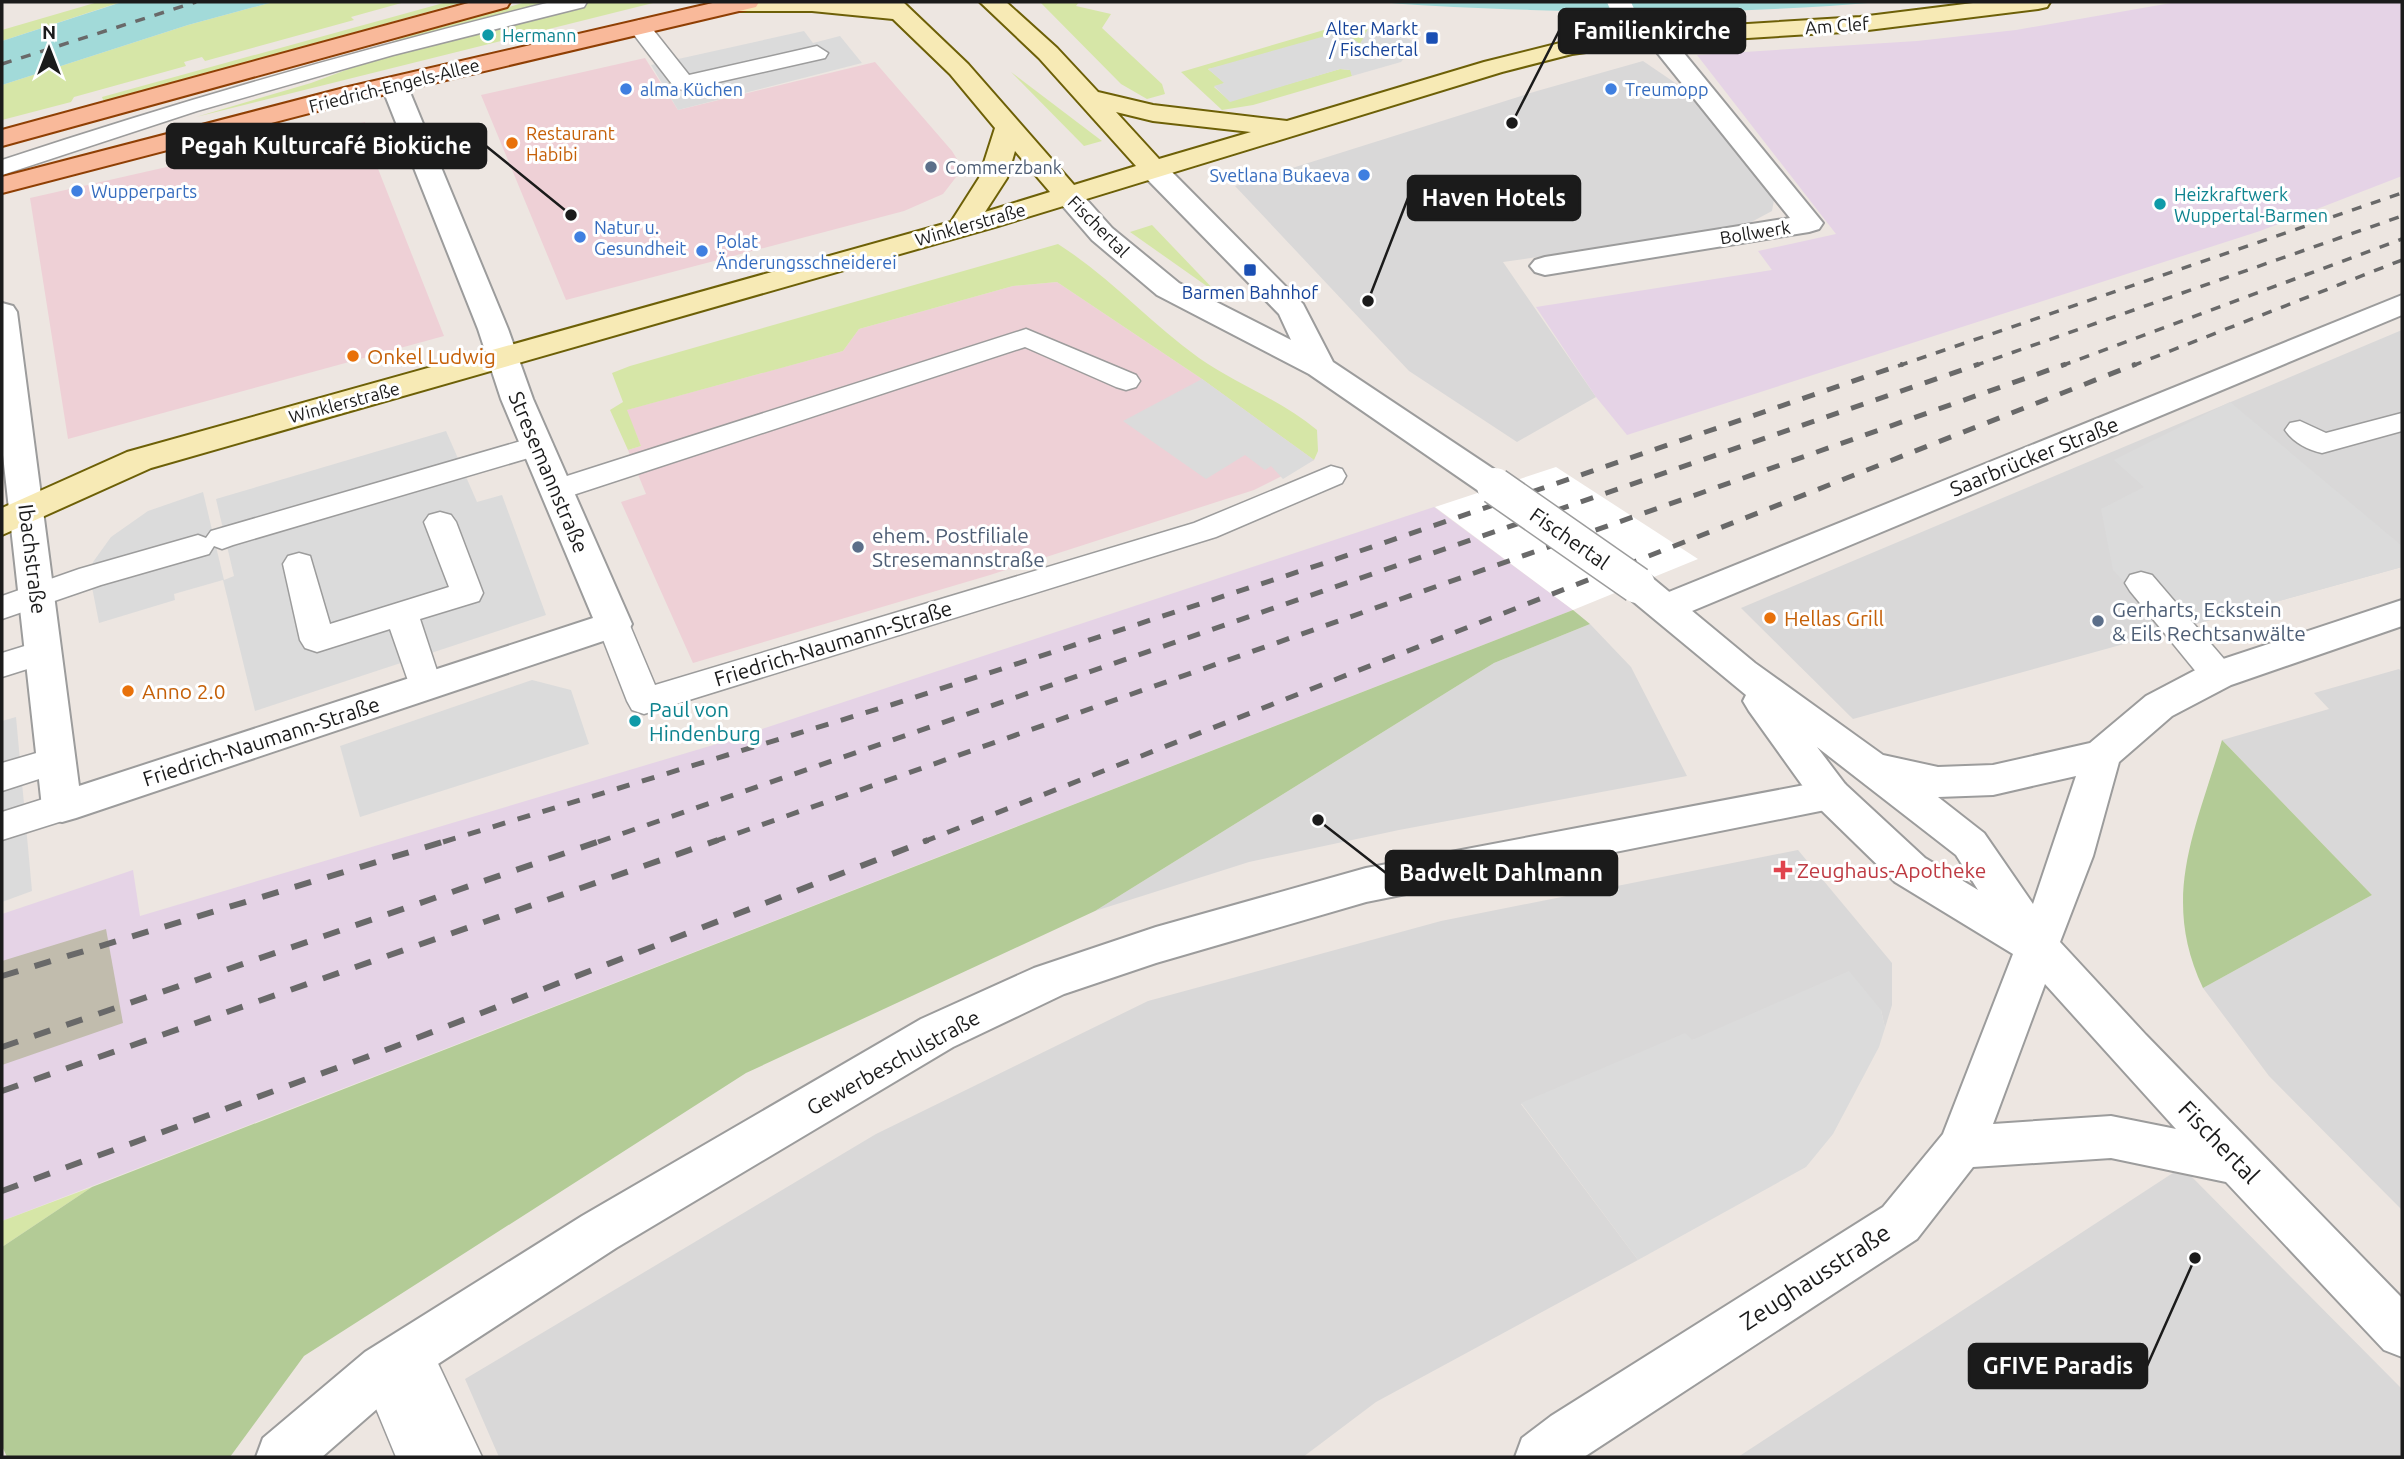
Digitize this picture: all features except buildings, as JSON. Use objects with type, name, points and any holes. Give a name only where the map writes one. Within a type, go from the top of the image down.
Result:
[{"type":"main road","points":[[2,138],[498,2]]},
{"type":"main road","name":"Am Clef","points":[[1646,36],[1860,24],[2038,2]]},
{"type":"main road","points":[[741,3],[896,7]]},
{"type":"main road","name":"Friedrich-Engels-Allee","points":[[2,186],[394,85],[741,3]]},
{"type":"main road","name":"Fischertal","points":[[896,7],[959,69],[1068,196]]},
{"type":"main road","points":[[1005,7],[1155,171]]},
{"type":"main road","name":"Winklerstraße","points":[[10,515],[139,460],[504,359],[1155,171],[1493,67],[1572,47],[1646,36]]},
{"type":"main road","points":[[1090,98],[1153,113],[1289,128]]},
{"type":"main road","points":[[962,226],[993,178],[1009,127]]},
{"type":"street","name":"Bollwerk","points":[[1545,266],[1809,223],[1646,36]]},
{"type":"street","name":"Stresemannstraße","points":[[394,85],[538,445],[614,624]]},
{"type":"street","points":[[1155,171],[1292,310],[1320,368]]},
{"type":"street","name":"Fischertal","points":[[1068,196],[1102,234],[1168,289],[1320,368],[1496,486],[1667,607],[1742,673],[1856,755],[1970,844],[2039,948],[2402,1333]]},
{"type":"street","name":"Saarbrücker Straße","points":[[1667,607],[2402,304]]},
{"type":"street","name":"Ibachstraße","points":[[2,312],[4,352],[18,460],[10,515],[37,598],[62,807]]},
{"type":"street","points":[[1856,755],[1902,776],[1941,783],[2030,773],[2102,755],[2159,706],[2218,675],[2402,613]]},
{"type":"street","name":"Friedrich-Naumann-Straße","points":[[62,807],[614,624]]},
{"type":"street","name":"Fischertal","points":[[1742,673],[1831,795],[1910,870],[2039,948]]},
{"type":"street","points":[[2039,948],[2079,835],[2102,755]]},
{"type":"street","name":"Gewerbeschulstraße","points":[[282,1457],[397,1362],[599,1232],[937,1033],[1049,981],[1156,945],[1366,885],[1831,795]]},
{"type":"street","name":"Zeughausstraße","points":[[1561,1450],[1900,1223],[1961,1147],[2039,948]]},
{"type":"street","points":[[1961,1147],[2110,1137],[2239,1163]]},
{"type":"lane","points":[[2,168],[189,106],[385,50],[576,2]]},
{"type":"lane","points":[[639,27],[683,83],[817,53]]},
{"type":"lane","points":[[2,155],[80,132],[189,106]]},
{"type":"lane","points":[[556,489],[1026,337],[1126,381]]},
{"type":"lane","points":[[2300,430],[2322,444],[2402,422]]},
{"type":"lane","points":[[2,608],[37,598],[90,577],[538,445]]},
{"type":"lane","name":"Friedrich-Naumann-Straße","points":[[614,624],[645,701],[1205,530],[1331,476]]},
{"type":"lane","points":[[299,564],[317,640],[467,593],[440,522]]},
{"type":"lane","points":[[2141,583],[2218,675]]},
{"type":"lane","points":[[402,614],[425,686]]},
{"type":"lane","points":[[2,665],[44,652]]},
{"type":"lane","points":[[2,777],[57,760]]},
{"type":"lane","points":[[2,826],[62,807]]},
{"type":"lane","points":[[397,1362],[420,1457]]},
{"type":"lane","points":[[397,1362],[458,1457]]},
{"type":"shaded area","points":[[2177,2],[2402,2],[2402,176],[2260,231],[1627,435],[1596,397],[1536,307],[1772,270],[1758,251],[1836,234],[1697,55],[1917,41],[2016,30]]},
{"type":"shaded area","points":[[1368,29],[1396,33],[1417,43],[1401,62],[1352,76],[1350,70],[1340,69],[1230,102],[1214,86],[1224,83],[1208,69],[1343,31],[1360,44]]},
{"type":"shaded area","points":[[804,31],[813,43],[840,36],[862,63],[678,110],[651,65]]},
{"type":"shaded area","points":[[645,58],[678,110],[875,62],[952,151],[960,164],[960,172],[943,194],[904,211],[566,300],[481,95]]},
{"type":"shaded area","points":[[1643,61],[1690,93],[1768,184],[1774,200],[1772,211],[1742,227],[1503,262],[1596,397],[1517,442],[1409,371],[1235,186],[1537,91]]},
{"type":"shaded area","points":[[365,122],[371,151],[444,336],[68,439],[30,198]]},
{"type":"shaded area","points":[[1057,282],[1202,379],[1314,460],[1254,490],[990,575],[693,663],[621,502],[646,494],[628,450],[641,446],[626,410],[843,351],[859,329],[1013,286]]},
{"type":"shaded area","points":[[2402,330],[2402,567],[1853,719],[1741,608]]},
{"type":"shaded area","points":[[1202,379],[1314,460],[1283,479],[1271,466],[1265,470],[1245,455],[1206,479],[1123,421]]},
{"type":"shaded area","points":[[2230,402],[2402,546],[2402,567],[2170,631],[2113,570],[2101,509],[2144,487],[2114,460]]},
{"type":"shaded area","points":[[446,431],[477,502],[502,495],[546,615],[255,711],[223,580],[174,594],[175,600],[99,623],[90,577],[93,562],[111,537],[148,511],[203,492],[224,580],[234,576],[216,499]]},
{"type":"shaded area","points":[[1434,507],[1573,610],[2,1221],[2,914],[133,870],[140,916],[720,743]]},
{"type":"shaded area","points":[[1590,624],[1631,667],[1687,776],[1399,830],[1249,862],[1095,911],[1494,663]]},
{"type":"shaded area","points":[[2399,669],[2402,672],[2402,1210],[2269,1076],[2203,988],[2372,895],[2222,740],[2329,709],[2314,693]]},
{"type":"shaded area","points":[[532,680],[571,690],[589,744],[360,817],[340,746]]},
{"type":"shaded area","points":[[16,717],[32,891],[2,902],[2,721]]},
{"type":"shaded area","points":[[1798,850],[1892,963],[1892,1005],[1885,1028],[1881,1010],[1692,1040],[1521,1104],[1638,1260],[1376,1402],[1303,1457],[499,1457],[465,1379],[876,1134],[1148,1001],[1441,921]]},
{"type":"shaded area","points":[[106,929],[123,1023],[2,1065],[2,961]]},
{"type":"shaded area","points":[[1849,971],[1881,1010],[1885,1028],[1879,1047],[1833,1134],[1806,1167],[1638,1260],[1521,1103],[1685,1033],[1692,1040]]},
{"type":"shaded area","points":[[2182,1167],[2402,1389],[2402,1457],[1738,1457]]},
{"type":"green space","points":[[98,2],[121,2],[2,41],[2,30]]},
{"type":"green space","points":[[273,2],[405,2],[351,17],[354,20],[205,61],[202,57],[184,62],[186,66],[74,97],[71,102],[2,120],[2,85],[188,25]]},
{"type":"green space","points":[[447,2],[463,2],[104,102],[102,97]]},
{"type":"green space","points":[[526,2],[557,2],[384,45],[402,38]]},
{"type":"green space","points":[[592,2],[657,2],[196,117],[311,83],[397,51]]},
{"type":"green space","points":[[1040,2],[1079,2],[1076,6],[1111,14],[1102,28],[1162,84],[1165,94],[1147,99],[1121,84]]},
{"type":"green space","points":[[1341,25],[1368,29],[1361,44],[1208,69],[1225,83],[1214,87],[1230,101],[1340,69],[1351,70],[1352,76],[1253,105],[1222,110],[1181,72]]},
{"type":"green space","points":[[1011,72],[1102,141],[1084,146]]},
{"type":"green space","points":[[1152,225],[1218,294],[1130,232]]},
{"type":"green space","points":[[1058,244],[1095,271],[1199,358],[1289,410],[1317,430],[1318,451],[1314,460],[1202,379],[1057,282],[1013,286],[859,329],[843,351],[627,410],[641,446],[628,450],[610,410],[623,402],[612,373],[630,366]]},
{"type":"green space","points":[[1573,610],[1590,624],[1494,663],[1095,911],[746,1073],[304,1356],[230,1457],[7,1457],[2,1446],[2,1247],[92,1187]]},
{"type":"green space","points":[[2222,740],[2372,895],[2203,988],[2190,955],[2184,924],[2183,893],[2193,834]]},
{"type":"green space","points":[[92,1187],[2,1247],[2,1221]]},
{"type":"water","points":[[122,2],[273,2],[188,25],[2,85],[2,41]]},
{"type":"water","points":[[1381,2],[1881,2],[1750,10],[1618,12]]},
{"type":"pier","points":[[1607,2],[1631,2],[1639,20],[1615,21]]},
{"type":"pier","points":[[1556,467],[1698,559],[1573,610],[1435,507]]},
{"type":"railway","points":[[2,64],[196,2]]},
{"type":"railway","points":[[1898,366],[2402,193]]},
{"type":"railway","points":[[1974,366],[2402,216]]},
{"type":"railway","points":[[2061,366],[2402,239]]},
{"type":"railway","points":[[2132,366],[2402,260]]},
{"type":"railway","points":[[443,842],[894,704],[1325,563],[1903,364]]},
{"type":"railway","points":[[598,842],[1979,364]]},
{"type":"railway","points":[[713,842],[2066,364]]},
{"type":"railway","points":[[923,842],[2136,364]]},
{"type":"railway","points":[[2,976],[449,840]]},
{"type":"railway","points":[[2,1047],[603,840]]},
{"type":"railway","points":[[2,1091],[718,840]]},
{"type":"railway","points":[[2,1191],[391,1048],[928,840]]},
{"type":"place","name":"Hermann","points":[[488,35]]},
{"type":"place","name":"Alter Markt / Fischertal","points":[[1432,38]]},
{"type":"place","name":"alma Küchen","points":[[626,89]]},
{"type":"place","name":"Treumopp","points":[[1611,89]]},
{"type":"place","name":"Familienkirche","points":[[1512,123]]},
{"type":"place","name":"Restaurant Habibi","points":[[512,143]]},
{"type":"place","name":"Commerzbank","points":[[931,167]]},
{"type":"place","name":"Svetlana Bukaeva","points":[[1364,175]]},
{"type":"place","name":"Wupperparts","points":[[77,191]]},
{"type":"place","name":"Heizkraftwerk Wuppertal-Barmen","points":[[2160,204]]},
{"type":"place","name":"Pegah Kulturcafé Bioküche","points":[[571,215]]},
{"type":"place","name":"Natur u. Gesundheit","points":[[580,237]]},
{"type":"place","name":"Polat Änderungsschneiderei","points":[[702,251]]},
{"type":"place","name":"Barmen Bahnhof","points":[[1250,270]]},
{"type":"place","name":"Haven Hotels","points":[[1368,301]]},
{"type":"place","name":"Onkel Ludwig","points":[[353,356]]},
{"type":"place","name":"ehem. Postfiliale Stresemannstraße","points":[[858,547]]},
{"type":"place","name":"Hellas Grill","points":[[1770,618]]},
{"type":"place","name":"Gerharts, Eckstein & Eils Rechtsanwälte","points":[[2098,621]]},
{"type":"place","name":"Anno 2.0","points":[[128,691]]},
{"type":"place","name":"Paul von Hindenburg","points":[[635,721]]},
{"type":"place","name":"Badwelt Dahlmann","points":[[1318,820]]},
{"type":"place","name":"Zeughaus-Apotheke","points":[[1783,870]]},
{"type":"place","name":"GFIVE Paradis","points":[[2195,1258]]}]
